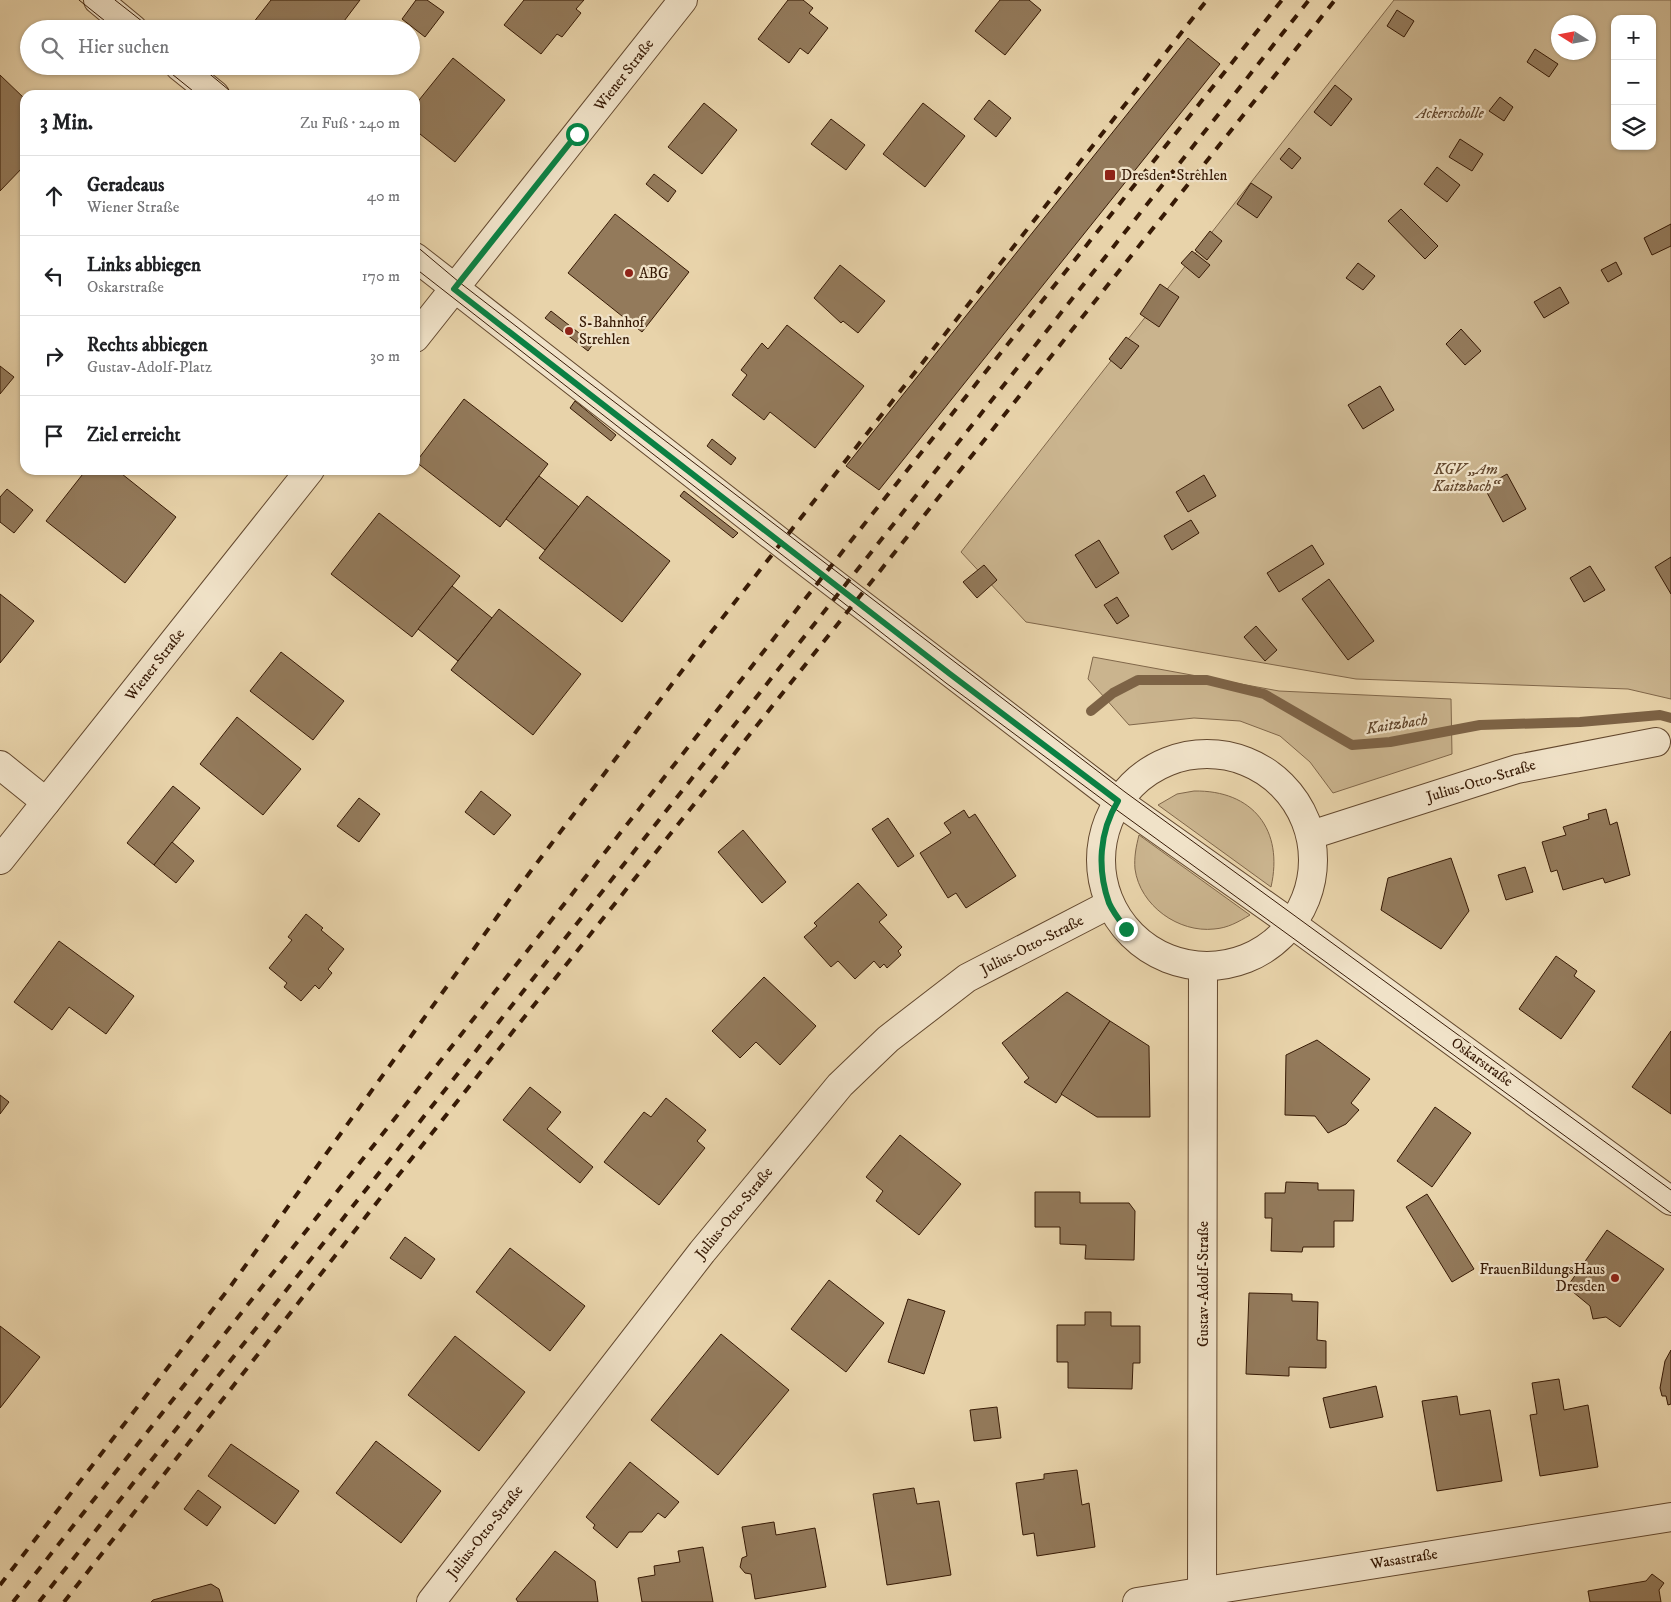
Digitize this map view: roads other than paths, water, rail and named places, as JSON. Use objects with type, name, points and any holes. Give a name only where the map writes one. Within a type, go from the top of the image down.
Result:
[{"type":"street","points":[[98,0],[122,20]]},
{"type":"street","name":"Wiener Straße","points":[[420,332],[683,0]]},
{"type":"street","points":[[190,75],[209,90]]},
{"type":"street","points":[[420,261],[950,674],[1118,801]]},
{"type":"street","name":"Wiener Straße","points":[[0,860],[306,475]]},
{"type":"street","name":"Julius-Otto-Straße","points":[[1310,835],[1517,769],[1656,742]]},
{"type":"street","points":[[1214,753],[1247,761],[1275,778],[1298,804],[1310,835],[1313,863],[1309,891],[1292,924],[1285,933],[1261,952],[1233,964],[1203,967],[1174,962],[1148,949],[1126,929],[1110,904],[1101,872],[1102,839],[1118,801],[1150,770],[1181,757],[1214,753]]},
{"type":"street","points":[[0,765],[46,802]]},
{"type":"street","name":"Oskarstraße","points":[[1118,801],[1292,924],[1671,1200]]},
{"type":"street","name":"Julius-Otto-Straße","points":[[431,1602],[702,1252],[840,1085],[888,1039],[967,978],[1110,904]]},
{"type":"street","name":"Gustav-Adolf-Straße","points":[[1202,1597],[1203,967]]},
{"type":"street","name":"Wasastraße","points":[[1137,1602],[1202,1597],[1671,1516]]},
{"type":"waterway","name":"Kaitzbach","points":[[1091,711],[1113,693],[1138,680],[1207,680],[1264,694],[1352,745],[1390,742],[1480,725],[1580,722],[1660,715],[1671,718]]},
{"type":"tram line","points":[[79,0],[104,20]]},
{"type":"tram line","points":[[115,0],[141,20]]},
{"type":"tram line","points":[[173,75],[192,90]]},
{"type":"tram line","points":[[211,75],[229,90]]},
{"type":"tram line","points":[[420,249],[459,282],[587,381],[1125,792],[1671,1190]]},
{"type":"tram line","points":[[420,272],[946,683],[1114,808],[1671,1213]]},
{"type":"railway","points":[[0,1585],[230,1287],[515,892],[709,635],[1207,0]]},
{"type":"railway","points":[[13,1602],[854,537],[1282,0]]},
{"type":"railway","points":[[39,1602],[1309,0]]},
{"type":"railway","points":[[64,1602],[389,1187],[1335,0]]},
{"type":"place","name":"Dresden-Strehlen","points":[[1110,175]]},
{"type":"place","name":"ABG","points":[[629,273]]},
{"type":"place","name":"S-Bahnhof Strehlen","points":[[569,331]]},
{"type":"place","name":"FrauenBildungsHaus Dresden","points":[[1615,1278]]},
{"type":"park label","name":"Ackerscholle","points":[[1450,113]]},
{"type":"park label","name":"KGV „Am Kaitzbach“","points":[[1466,478]]}]
